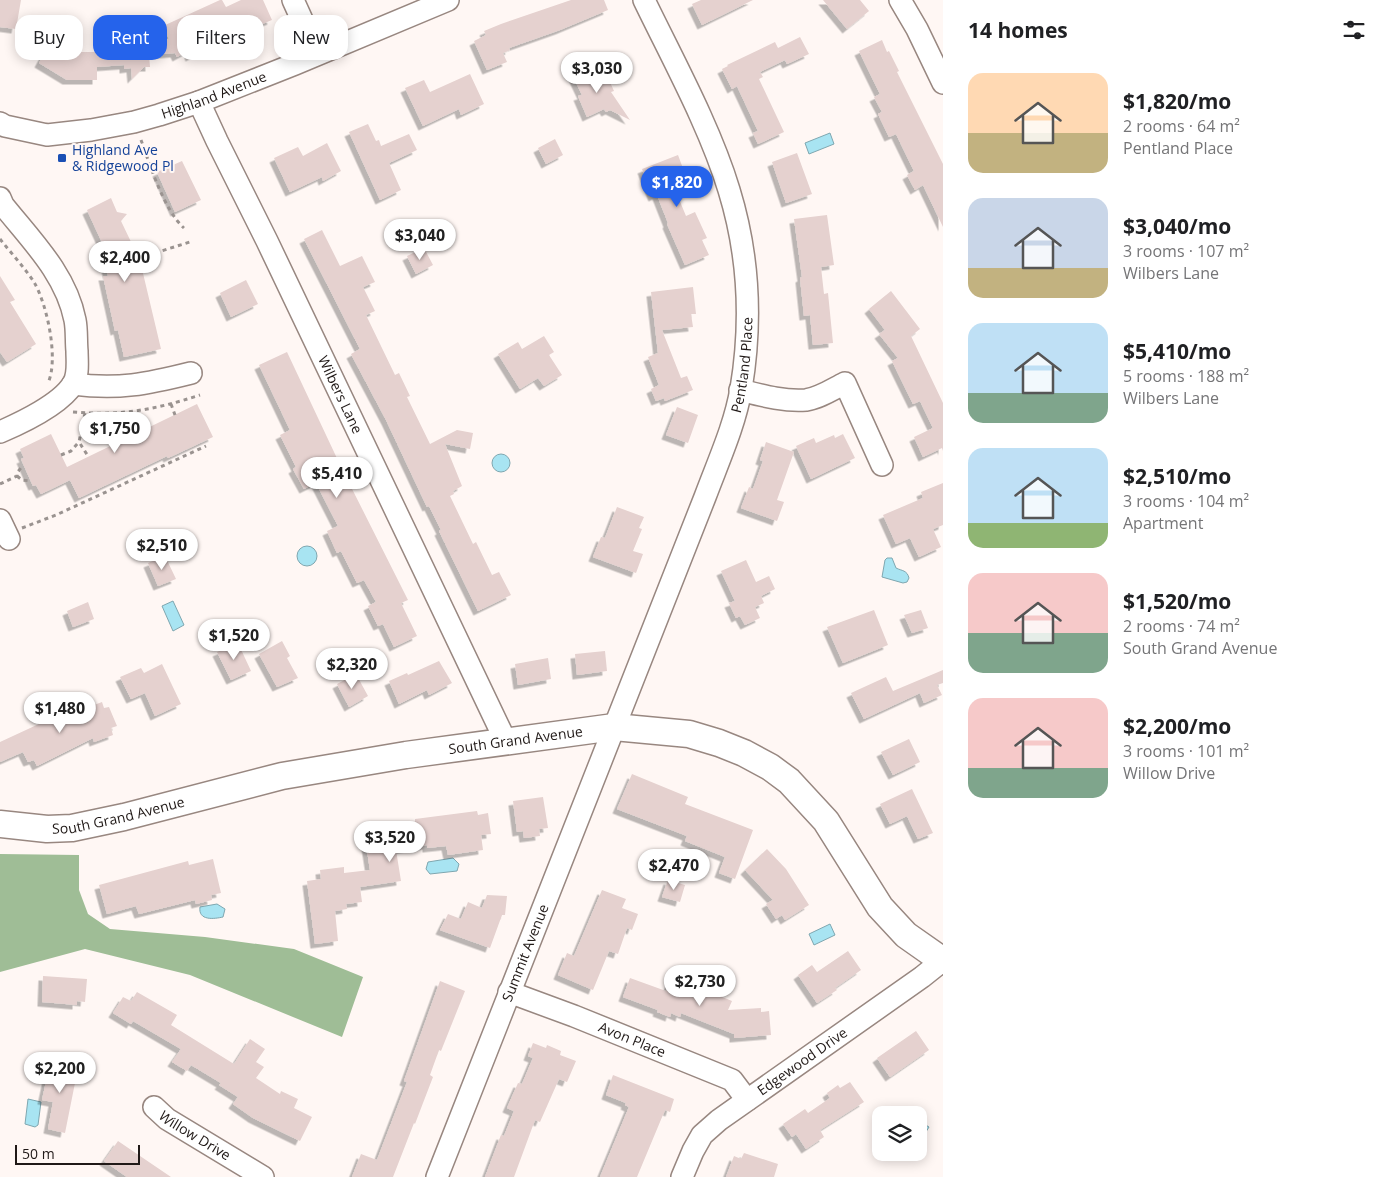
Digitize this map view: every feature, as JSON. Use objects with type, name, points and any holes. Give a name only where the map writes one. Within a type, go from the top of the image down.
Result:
[{"type":"main road","name":"South Grand Avenue","points":[[0,824],[47,829],[72,828],[124,817],[282,776],[361,762],[614,727],[689,734],[744,753],[770,767],[795,787],[826,821],[880,907],[906,935],[943,961]]},
{"type":"street","points":[[293,0],[300,15]]},
{"type":"street","name":"Highland Avenue","points":[[348,41],[448,0]]},
{"type":"street","name":"Pentland Place","points":[[614,727],[705,497],[732,421],[740,390],[745,356],[748,304],[736,217],[717,157],[644,0]]},
{"type":"street","points":[[900,0],[917,29],[943,83]]},
{"type":"street","name":"Highland Avenue","points":[[2,130],[47,135],[72,133],[134,122],[199,102],[304,60]]},
{"type":"street","name":"Wilbers Lane","points":[[199,102],[506,742]]},
{"type":"street","points":[[0,198],[56,272],[69,297],[75,321],[77,372],[73,384]]},
{"type":"street","points":[[0,432],[29,419],[50,394],[73,384],[116,387],[141,385],[191,373]]},
{"type":"street","points":[[740,390],[775,397],[806,400],[845,383],[882,465]]},
{"type":"street","points":[[0,520],[9,539]]},
{"type":"street","name":"Summit Avenue","points":[[437,1177],[614,727]]},
{"type":"street","name":"Edgewood Drive","points":[[682,1177],[702,1135],[719,1120],[943,961]]},
{"type":"street","name":"Avon Place","points":[[509,992],[574,1016],[732,1080],[747,1100]]},
{"type":"street","name":"Willow Drive","points":[[154,1107],[166,1119],[263,1177]]},
{"type":"path","points":[[141,140],[155,178],[176,221],[184,228]]},
{"type":"path","points":[[0,239],[34,282],[46,308],[52,351],[50,394],[62,411],[85,413],[139,412],[200,395]]},
{"type":"path","points":[[142,262],[153,257],[154,253],[193,241]]},
{"type":"path","points":[[139,248],[147,248],[154,253]]},
{"type":"path","points":[[171,404],[175,414]]},
{"type":"path","points":[[61,455],[71,451],[79,442],[85,413]]},
{"type":"path","points":[[79,442],[88,456]]},
{"type":"path","points":[[9,539],[17,529],[56,515],[206,446]]},
{"type":"path","points":[[17,476],[19,468],[23,465]]},
{"type":"path","points":[[17,476],[22,480],[31,481]]},
{"type":"path","points":[[0,484],[17,476]]},
{"type":"green space","points":[[0,854],[79,855],[79,890],[88,914],[110,929],[205,937],[294,949],[363,977],[342,1037],[190,975],[85,949],[0,972]]},
{"type":"water","points":[[830,133],[834,144],[809,154],[805,143]]},
{"type":"water","points":[[501,454],[507,457],[510,463],[507,469],[501,472],[495,469],[492,463],[495,457]]},
{"type":"water","points":[[307,546],[314,549],[317,556],[314,563],[307,566],[300,563],[297,556],[300,549]]},
{"type":"water","points":[[887,558],[892,558],[896,568],[907,573],[909,578],[907,582],[903,583],[882,577]]},
{"type":"water","points":[[173,601],[184,625],[173,631],[162,606]]},
{"type":"water","points":[[453,858],[459,864],[457,871],[430,874],[426,869],[428,862]]},
{"type":"water","points":[[217,904],[225,909],[223,917],[207,918],[201,915],[200,907]]},
{"type":"water","points":[[830,924],[835,935],[814,945],[809,934]]},
{"type":"water","points":[[28,1099],[41,1102],[38,1125],[35,1127],[25,1124]]},
{"type":"building","points":[[0,0],[21,0],[18,15],[15,15],[15,29],[0,27]]},
{"type":"building","points":[[220,0],[222,0],[226,7],[241,0],[263,0],[272,20],[264,23],[264,15],[187,15]]},
{"type":"building","points":[[571,0],[604,0],[608,10],[509,48],[510,50],[503,53],[507,62],[487,70],[474,41],[486,35],[484,31]]},
{"type":"building","points":[[701,0],[753,0],[702,25],[692,4]]},
{"type":"building","points":[[823,0],[860,0],[869,11],[847,29]]},
{"type":"building","points":[[177,20],[177,57],[175,53],[167,54],[167,39],[169,39],[167,24]]},
{"type":"building","points":[[800,37],[809,54],[787,64],[785,60],[760,72],[763,77],[759,79],[784,132],[758,144],[753,133],[758,131],[737,86],[732,89],[722,69],[775,42],[778,48]]},
{"type":"building","points":[[882,40],[899,71],[897,72],[943,164],[943,227],[923,185],[915,190],[907,175],[914,171],[896,134],[889,137],[878,114],[882,112],[874,97],[880,94],[859,51]]},
{"type":"building","points":[[83,52],[93,52],[93,60],[149,60],[150,67],[144,67],[132,79],[131,68],[124,69],[124,65],[97,67],[97,80],[67,80],[39,63],[41,60],[83,60]]},
{"type":"building","points":[[592,68],[596,76],[605,71],[614,91],[611,92],[630,120],[610,110],[606,112],[604,109],[587,117],[578,96],[582,95],[573,76]]},
{"type":"building","points":[[470,74],[484,104],[461,115],[459,109],[423,126],[405,88],[424,80],[430,92]]},
{"type":"building","points":[[368,124],[376,141],[379,140],[381,146],[409,134],[417,150],[389,163],[401,190],[380,200],[349,132]]},
{"type":"building","points":[[555,139],[563,155],[546,164],[538,148]]},
{"type":"building","points":[[327,143],[341,171],[323,181],[322,177],[290,192],[274,158],[298,147],[303,156]]},
{"type":"building","points":[[797,153],[812,194],[786,203],[772,162]]},
{"type":"building","points":[[678,155],[688,182],[674,187],[686,216],[695,212],[707,238],[702,240],[709,255],[685,265],[657,195],[653,197],[642,169]]},
{"type":"building","points":[[182,161],[201,200],[175,212],[157,172]]},
{"type":"building","points":[[111,198],[117,212],[127,214],[121,221],[132,244],[138,242],[144,269],[142,269],[161,349],[124,357],[118,330],[115,331],[103,276],[108,276],[102,250],[105,249],[87,210]]},
{"type":"building","points":[[827,215],[834,265],[821,267],[824,294],[828,293],[833,343],[813,345],[810,315],[804,316],[800,278],[802,277],[794,219]]},
{"type":"building","points":[[322,230],[340,266],[362,256],[375,282],[363,287],[375,311],[366,315],[395,375],[399,373],[410,396],[407,397],[430,444],[457,430],[473,433],[470,449],[445,444],[462,486],[453,491],[454,494],[450,496],[473,544],[476,542],[492,575],[499,572],[511,595],[478,611],[439,531],[441,530],[429,506],[427,507],[386,420],[351,354],[360,349],[304,239]]},
{"type":"building","points":[[424,248],[433,265],[416,274],[407,256]]},
{"type":"building","points":[[0,276],[15,300],[10,302],[36,344],[7,362],[0,352]]},
{"type":"building","points":[[246,280],[258,304],[231,317],[220,293]]},
{"type":"building","points":[[693,287],[696,314],[691,314],[693,327],[662,330],[681,378],[687,376],[693,390],[665,401],[664,398],[656,401],[651,389],[659,385],[648,357],[658,353],[651,292]]},
{"type":"building","points":[[891,291],[920,329],[911,336],[943,403],[943,451],[942,448],[923,457],[914,437],[933,428],[920,401],[913,404],[892,361],[898,358],[879,334],[885,330],[869,309]]},
{"type":"building","points":[[544,336],[554,352],[549,355],[562,375],[544,386],[538,378],[520,389],[498,354],[518,342],[522,349]]},
{"type":"building","points":[[287,352],[342,469],[408,600],[401,603],[417,636],[394,647],[383,624],[378,626],[368,606],[376,602],[364,580],[357,583],[341,551],[337,553],[327,531],[338,526],[316,483],[304,489],[293,469],[296,467],[280,435],[290,430],[259,365]]},
{"type":"building","points":[[197,404],[213,437],[168,458],[167,456],[79,498],[70,480],[41,494],[36,485],[33,486],[21,459],[24,458],[20,449],[51,434],[67,467]]},
{"type":"building","points":[[677,407],[698,415],[688,443],[666,435]]},
{"type":"building","points":[[843,434],[855,458],[811,479],[796,446],[814,438],[816,443],[834,435],[835,438]]},
{"type":"building","points":[[766,442],[794,452],[777,500],[784,502],[777,521],[741,508],[749,487],[753,489],[763,461],[760,460]]},
{"type":"building","points":[[943,483],[943,525],[933,529],[941,547],[919,557],[910,538],[896,544],[883,515],[923,498],[921,492]]},
{"type":"building","points":[[617,507],[644,517],[639,528],[642,529],[633,551],[643,554],[636,573],[593,557],[601,537],[605,538]]},
{"type":"building","points":[[165,556],[176,579],[158,586],[148,563]]},
{"type":"building","points":[[746,560],[756,582],[769,576],[775,589],[761,596],[764,603],[755,607],[760,618],[745,625],[740,616],[736,618],[729,603],[735,601],[721,571]]},
{"type":"building","points":[[88,602],[94,619],[73,627],[67,611]]},
{"type":"building","points":[[874,610],[888,645],[843,663],[827,627]]},
{"type":"building","points":[[921,610],[928,628],[912,633],[904,615]]},
{"type":"building","points":[[282,641],[290,656],[287,658],[298,678],[277,687],[259,654]]},
{"type":"building","points":[[238,643],[251,671],[231,680],[217,652]]},
{"type":"building","points":[[605,651],[607,671],[577,675],[575,654]]},
{"type":"building","points":[[548,658],[551,679],[518,685],[515,664]]},
{"type":"building","points":[[439,661],[452,683],[429,695],[427,690],[399,704],[389,681]]},
{"type":"building","points":[[162,664],[181,704],[155,716],[145,693],[131,699],[120,677],[141,668],[144,673]]},
{"type":"building","points":[[943,670],[943,683],[937,685],[942,695],[924,703],[920,693],[864,719],[851,693],[886,677],[893,691]]},
{"type":"building","points":[[356,674],[368,696],[349,707],[337,684]]},
{"type":"building","points":[[102,702],[104,708],[109,707],[117,726],[111,728],[113,735],[94,742],[93,738],[37,766],[34,760],[28,762],[23,752],[0,762],[0,742],[54,717],[52,715],[64,709],[67,715]]},
{"type":"building","points":[[909,739],[920,762],[893,775],[881,752]]},
{"type":"building","points":[[632,774],[688,797],[685,804],[753,830],[735,879],[719,873],[725,857],[685,841],[687,836],[617,809]]},
{"type":"building","points":[[912,789],[933,833],[918,839],[907,816],[890,824],[880,804]]},
{"type":"building","points":[[543,797],[548,828],[539,829],[540,836],[524,838],[523,831],[517,832],[513,801]]},
{"type":"building","points":[[477,811],[478,815],[488,813],[491,834],[481,835],[483,850],[448,855],[446,846],[427,848],[427,845],[396,850],[401,881],[360,887],[362,902],[346,904],[347,909],[335,911],[338,941],[315,944],[307,881],[321,879],[320,870],[344,867],[344,873],[370,870],[365,838],[382,836],[381,828],[415,823],[415,819]]},
{"type":"building","points":[[767,849],[786,869],[809,905],[785,920],[782,915],[776,919],[766,904],[773,900],[745,870]]},
{"type":"building","points":[[213,859],[221,893],[211,895],[212,900],[196,904],[195,900],[139,914],[136,906],[107,914],[99,885],[188,861],[189,865]]},
{"type":"building","points":[[668,880],[685,885],[680,902],[662,897]]},
{"type":"building","points":[[602,890],[626,899],[622,908],[638,914],[632,930],[627,928],[618,954],[609,951],[593,990],[558,975],[567,953],[574,956]]},
{"type":"building","points":[[487,895],[507,896],[505,915],[502,915],[490,948],[440,930],[448,914],[461,919],[468,902],[482,908]]},
{"type":"building","points":[[848,951],[861,970],[835,988],[837,990],[817,1003],[798,975],[812,965],[817,972]]},
{"type":"building","points":[[673,975],[732,1001],[728,1010],[761,1008],[761,1012],[769,1011],[771,1035],[734,1038],[734,1034],[681,1013],[680,1017],[671,1013],[670,1017],[657,1012],[658,1010],[623,997],[630,978],[666,991]]},
{"type":"building","points":[[43,976],[87,979],[85,1002],[77,1001],[77,1005],[42,1002]]},
{"type":"building","points":[[440,981],[465,991],[441,1051],[439,1050],[430,1075],[433,1077],[393,1177],[352,1177],[361,1154],[377,1160],[407,1082],[404,1081]]},
{"type":"building","points":[[137,992],[177,1015],[171,1025],[234,1064],[250,1039],[265,1049],[256,1062],[264,1067],[256,1078],[280,1094],[281,1091],[298,1099],[294,1108],[312,1117],[300,1141],[253,1118],[233,1104],[238,1097],[219,1085],[221,1083],[191,1065],[187,1071],[172,1062],[181,1049],[133,1021],[131,1024],[113,1013],[123,997],[131,1001]]},
{"type":"building","points":[[916,1031],[929,1050],[890,1077],[877,1058]]},
{"type":"building","points":[[533,1043],[546,1048],[547,1045],[561,1051],[560,1055],[576,1061],[567,1082],[559,1079],[540,1122],[535,1120],[514,1177],[485,1177],[501,1135],[504,1136],[514,1111],[507,1108],[518,1083],[522,1084],[533,1058],[528,1056]]},
{"type":"building","points":[[50,1063],[78,1068],[65,1133],[48,1129],[53,1102],[42,1100]]},
{"type":"building","points":[[613,1075],[674,1099],[670,1112],[665,1110],[637,1177],[600,1177],[629,1107],[625,1105],[626,1103],[606,1095]]},
{"type":"building","points":[[850,1082],[864,1102],[820,1130],[824,1137],[806,1149],[796,1134],[792,1137],[783,1124],[805,1109],[808,1113],[830,1098],[827,1093],[838,1085],[840,1088]]},
{"type":"building","points":[[118,1141],[171,1177],[127,1177],[104,1161]]},
{"type":"building","points":[[744,1153],[778,1164],[774,1177],[726,1177],[734,1156],[741,1159]]},
{"type":"place","name":"Highland Ave & Ridgewood Pl","points":[[62,158]]}]
